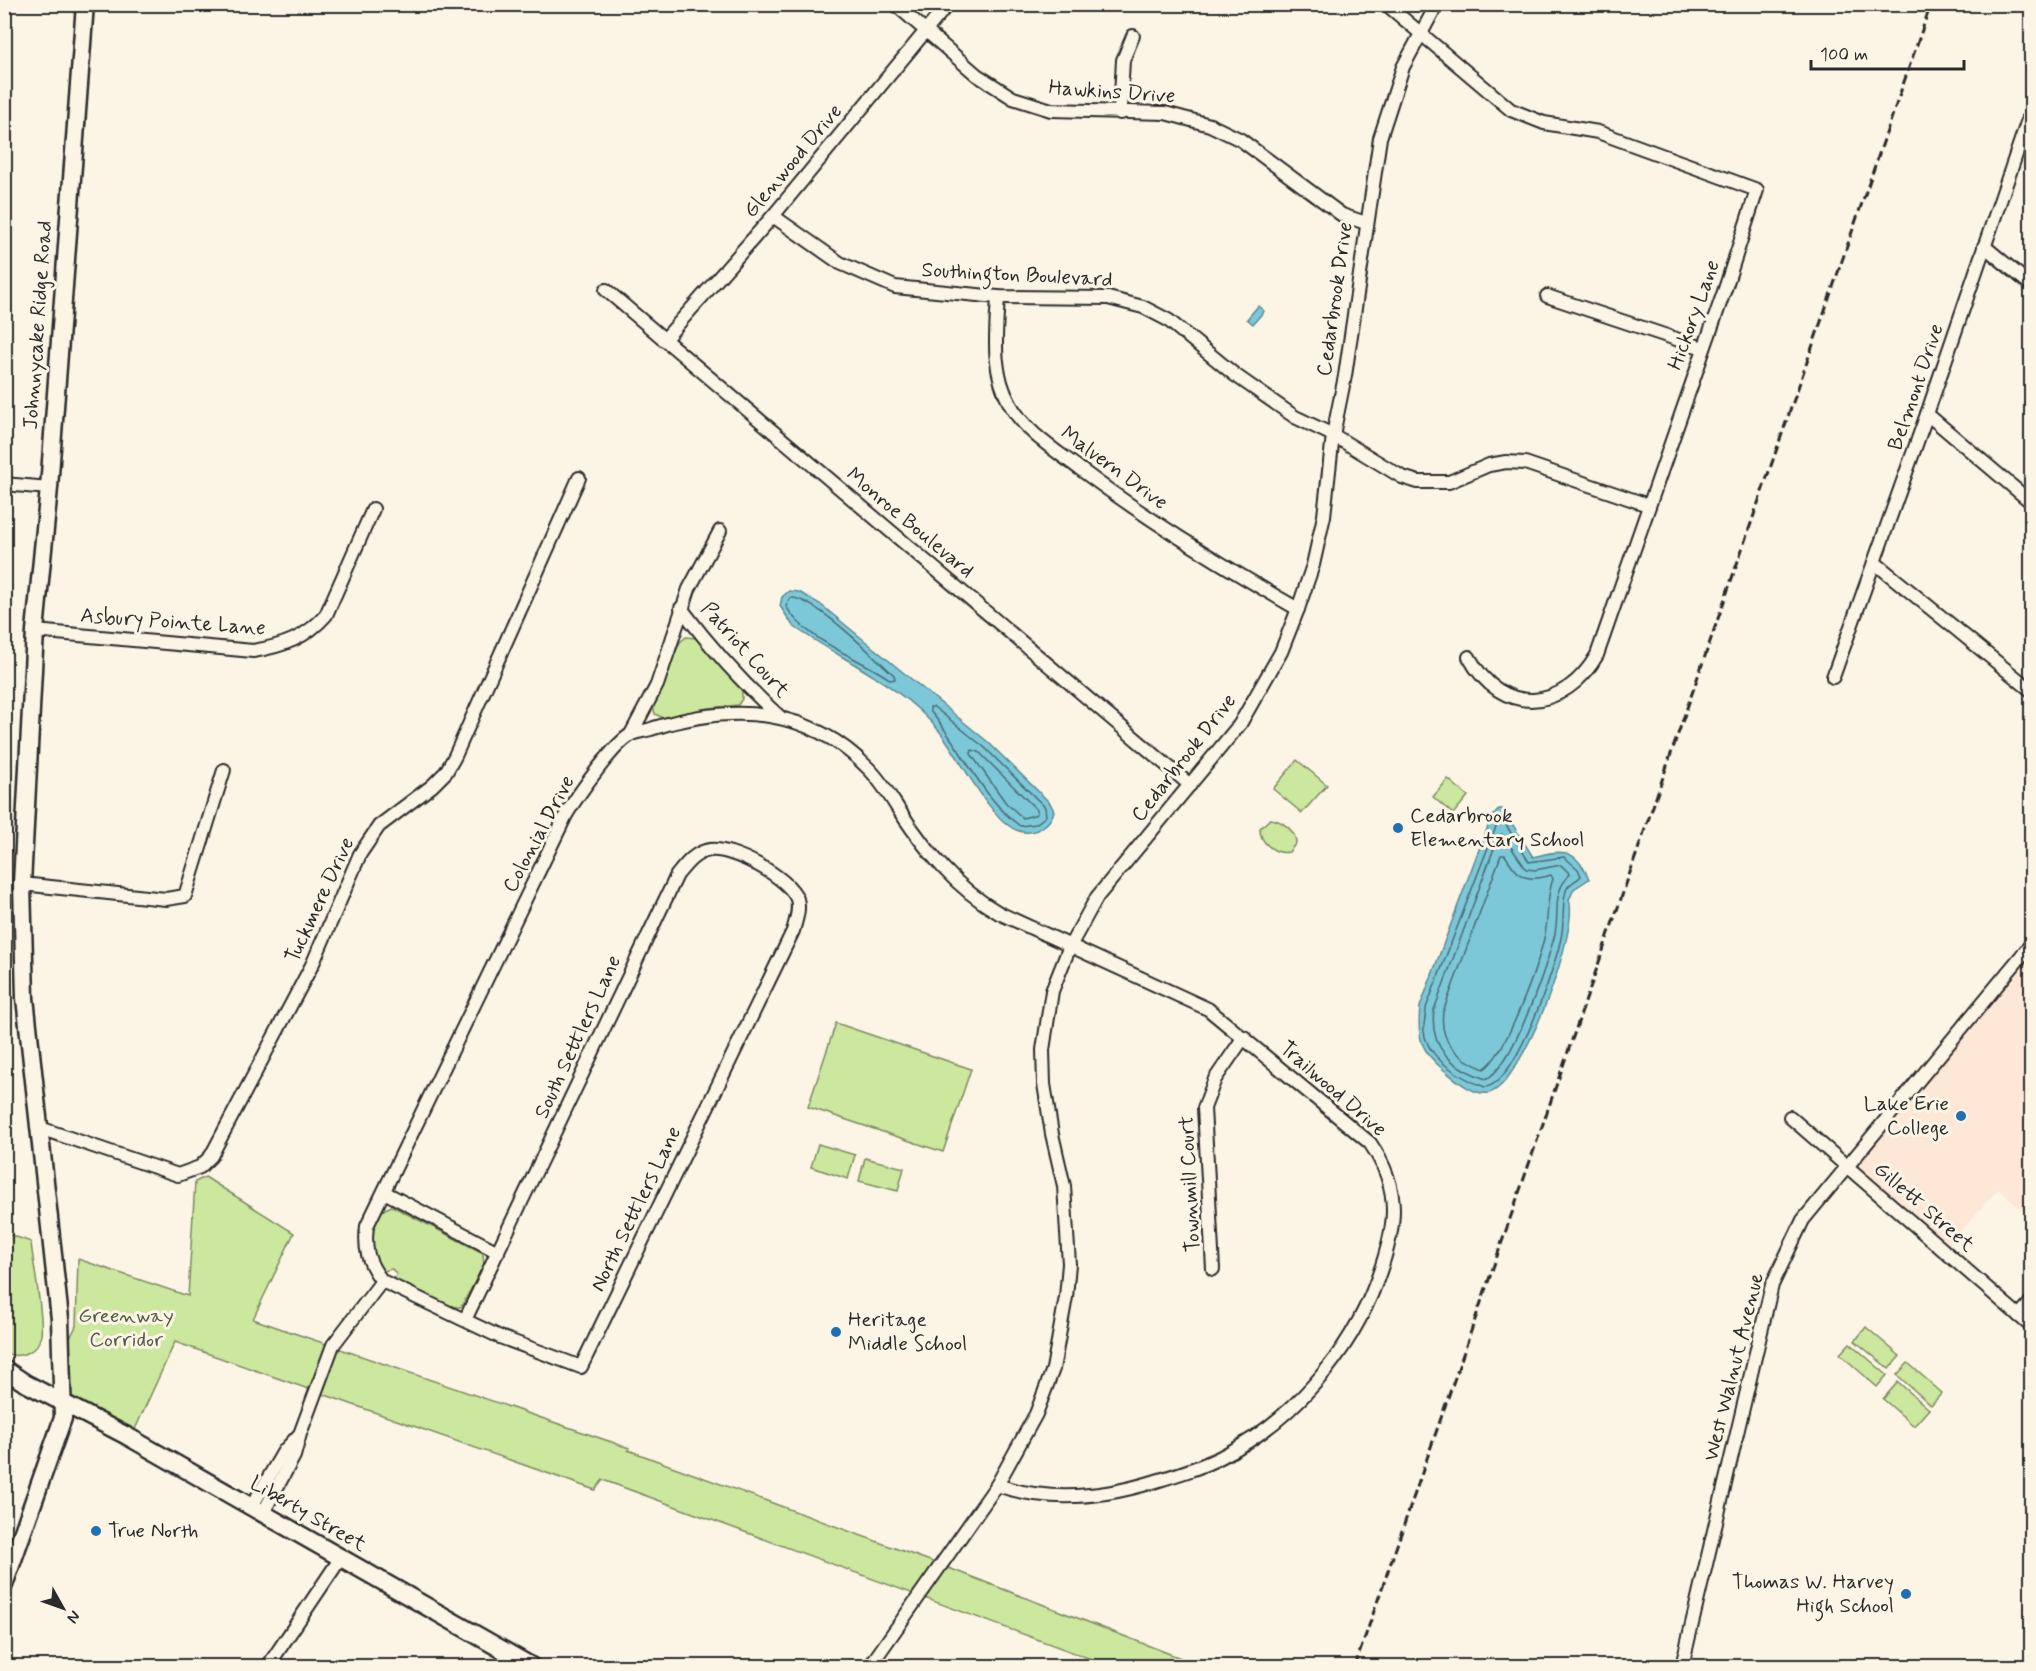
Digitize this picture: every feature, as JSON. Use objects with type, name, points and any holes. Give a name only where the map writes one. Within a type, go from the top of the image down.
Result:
[{"type":"main road","name":"Johnnycake Ridge Road","points":[[4,1584],[50,1460],[63,1418],[60,1319],[25,998],[22,884],[35,631],[49,488],[85,4]]},
{"type":"main road","name":"Liberty Street","points":[[4,1369],[25,1383],[257,1510],[531,1666]]},
{"type":"street","name":"Hawkins Drive","points":[[895,4],[977,75],[1013,98],[1051,110],[1165,113],[1225,130],[1342,214],[1366,223]]},
{"type":"street","name":"Glenwood Drive","points":[[664,340],[773,216],[948,4]]},
{"type":"street","points":[[1386,4],[1420,34]]},
{"type":"street","name":"Cedarbrook Drive","points":[[997,1485],[1036,1414],[1053,1369],[1066,1298],[1069,1264],[1064,1186],[1044,1084],[1043,1050],[1052,991],[1070,946],[1102,890],[1240,724],[1281,652],[1298,609],[1313,565],[1324,516],[1333,435],[1345,376],[1380,138],[1403,67],[1437,4]]},
{"type":"street","name":"Hickory Lane","points":[[1420,34],[1496,99],[1526,118],[1598,132],[1757,190],[1726,286],[1597,655],[1587,672],[1574,686],[1557,696],[1541,700],[1523,699],[1493,689],[1476,670],[1469,657]]},
{"type":"street","points":[[1120,113],[1123,60],[1133,36]]},
{"type":"street","name":"Belmont Drive","points":[[1833,677],[1927,414],[2031,108]]},
{"type":"street","name":"Southington Boulevard","points":[[773,216],[840,263],[894,287],[998,297],[1108,298],[1143,307],[1168,320],[1235,375],[1295,417],[1333,435],[1381,466],[1418,482],[1449,482],[1489,465],[1506,462],[1525,463],[1648,505]]},
{"type":"street","points":[[1984,246],[2031,286]]},
{"type":"street","name":"Monroe Boulevard","points":[[606,290],[1190,785]]},
{"type":"street","points":[[1546,296],[1703,348]]},
{"type":"street","name":"Malvern Drive","points":[[998,297],[996,366],[1010,405],[1024,423],[1042,441],[1163,527],[1222,565],[1298,609]]},
{"type":"street","points":[[1927,414],[2031,503]]},
{"type":"street","name":"Tuckmere Drive","points":[[38,1127],[178,1175],[200,1167],[211,1156],[313,963],[360,854],[379,826],[432,786],[446,772],[455,756],[579,478]]},
{"type":"street","points":[[4,484],[49,488]]},
{"type":"street","name":"Asbury Pointe Lane","points":[[35,631],[253,651],[288,644],[316,626],[326,615],[335,600],[373,509]]},
{"type":"street","name":"Patriot Court","points":[[631,734],[657,685],[689,588],[720,531]]},
{"type":"street","points":[[1874,562],[2031,691]]},
{"type":"street","name":"Patriot Court","points":[[681,608],[713,650],[752,692],[781,718]]},
{"type":"street","points":[[631,734],[706,714],[751,712],[781,718],[824,735],[851,752],[870,769],[938,864],[967,892],[999,913],[1070,946]]},
{"type":"street","name":"Colonial Drive","points":[[382,1281],[370,1266],[365,1242],[368,1226],[566,815],[587,783],[631,734]]},
{"type":"street","points":[[22,884],[166,898],[185,896],[225,770]]},
{"type":"street","name":"South Settlers Lane","points":[[465,1320],[677,875],[692,857],[709,850],[734,855],[777,876]]},
{"type":"street","name":"North Settlers Lane","points":[[382,1281],[500,1337],[580,1367],[793,931],[798,912],[796,898],[784,880],[777,876]]},
{"type":"street","name":"West Walnut Avenue","points":[[1682,1666],[1772,1285],[1803,1220],[2031,943]]},
{"type":"street","name":"Trailwood Drive","points":[[997,1485],[1021,1493],[1064,1497],[1116,1494],[1221,1457],[1270,1426],[1309,1389],[1342,1349],[1369,1303],[1387,1253],[1395,1208],[1385,1165],[1370,1143],[1244,1037],[1208,1009],[1070,946]]},
{"type":"street","name":"Townmill Court","points":[[1213,1269],[1204,1108],[1215,1079],[1244,1037]]},
{"type":"street","name":"Gillett Street","points":[[1790,1117],[2031,1327]]},
{"type":"street","points":[[384,1192],[498,1252]]},
{"type":"street","points":[[257,1510],[294,1456],[325,1361],[342,1330],[382,1281]]},
{"type":"street","points":[[2019,1316],[2031,1301]]},
{"type":"street","points":[[870,1666],[997,1485]]},
{"type":"street","points":[[268,1666],[340,1559]]},
{"type":"shaded area","name":"Lake Erie College","points":[[2031,943],[2031,1208],[2026,1213],[1998,1189],[1944,1250],[1847,1167]]},
{"type":"green space","points":[[686,637],[696,638],[742,689],[742,699],[738,705],[701,709],[665,719],[655,714],[653,705],[655,699],[680,642]]},
{"type":"green space","points":[[1297,760],[1327,785],[1302,813],[1273,789]]},
{"type":"green space","points":[[1448,779],[1468,796],[1453,814],[1433,797]]},
{"type":"green space","points":[[1270,819],[1284,824],[1294,834],[1296,843],[1289,852],[1273,849],[1262,838],[1260,828]]},
{"type":"green space","points":[[836,1023],[971,1069],[943,1152],[808,1107]]},
{"type":"green space","points":[[818,1144],[855,1155],[848,1179],[811,1167]]},
{"type":"green space","points":[[865,1158],[904,1168],[898,1191],[859,1181]]},
{"type":"green space","name":"Greenway Corridor","points":[[205,1177],[294,1233],[253,1319],[629,1448],[628,1450],[941,1565],[1201,1666],[1110,1666],[603,1480],[595,1490],[175,1342],[131,1438],[72,1402],[57,1364],[76,1326],[78,1259],[188,1296],[195,1182]]},
{"type":"green space","points":[[392,1206],[483,1253],[484,1265],[461,1307],[451,1307],[395,1280],[396,1274],[392,1269],[383,1271],[378,1264],[373,1245],[374,1226],[383,1210]]},
{"type":"green space","name":"Greenway Corridor","points":[[5,1233],[31,1242],[40,1303],[42,1326],[39,1341],[32,1350],[22,1355],[5,1353]]},
{"type":"green space","points":[[1866,1327],[1900,1356],[1889,1369],[1855,1341]]},
{"type":"green space","points":[[1850,1343],[1887,1375],[1877,1387],[1840,1354]]},
{"type":"green space","points":[[1908,1363],[1942,1393],[1931,1405],[1897,1375]]},
{"type":"green space","points":[[1898,1382],[1929,1409],[1914,1426],[1883,1399]]},
{"type":"water","points":[[1258,306],[1264,311],[1253,324],[1247,319]]},
{"type":"water","points":[[789,591],[799,592],[820,604],[988,742],[1050,803],[1054,811],[1049,821],[1041,828],[1030,832],[1019,831],[1008,825],[987,802],[948,743],[925,715],[871,674],[793,626],[780,606],[782,597]]},
{"type":"water","points":[[1499,809],[1503,809],[1533,857],[1560,852],[1567,853],[1579,861],[1589,879],[1574,889],[1569,900],[1570,916],[1566,941],[1546,1005],[1532,1037],[1517,1064],[1502,1084],[1489,1093],[1483,1093],[1471,1090],[1460,1083],[1430,1057],[1422,1043],[1419,1018],[1420,1007],[1476,857],[1491,819]]},
{"type":"railway","points":[[1355,1666],[1931,4]]},
{"type":"place","name":"Cedarbrook Elementary School","points":[[1398,828]]},
{"type":"place","name":"Lake Erie College","points":[[1961,1116]]},
{"type":"place","name":"Heritage Middle School","points":[[836,1332]]},
{"type":"place","name":"True North","points":[[96,1531]]},
{"type":"place","name":"Thomas W. Harvey High School","points":[[1906,1594]]}]
